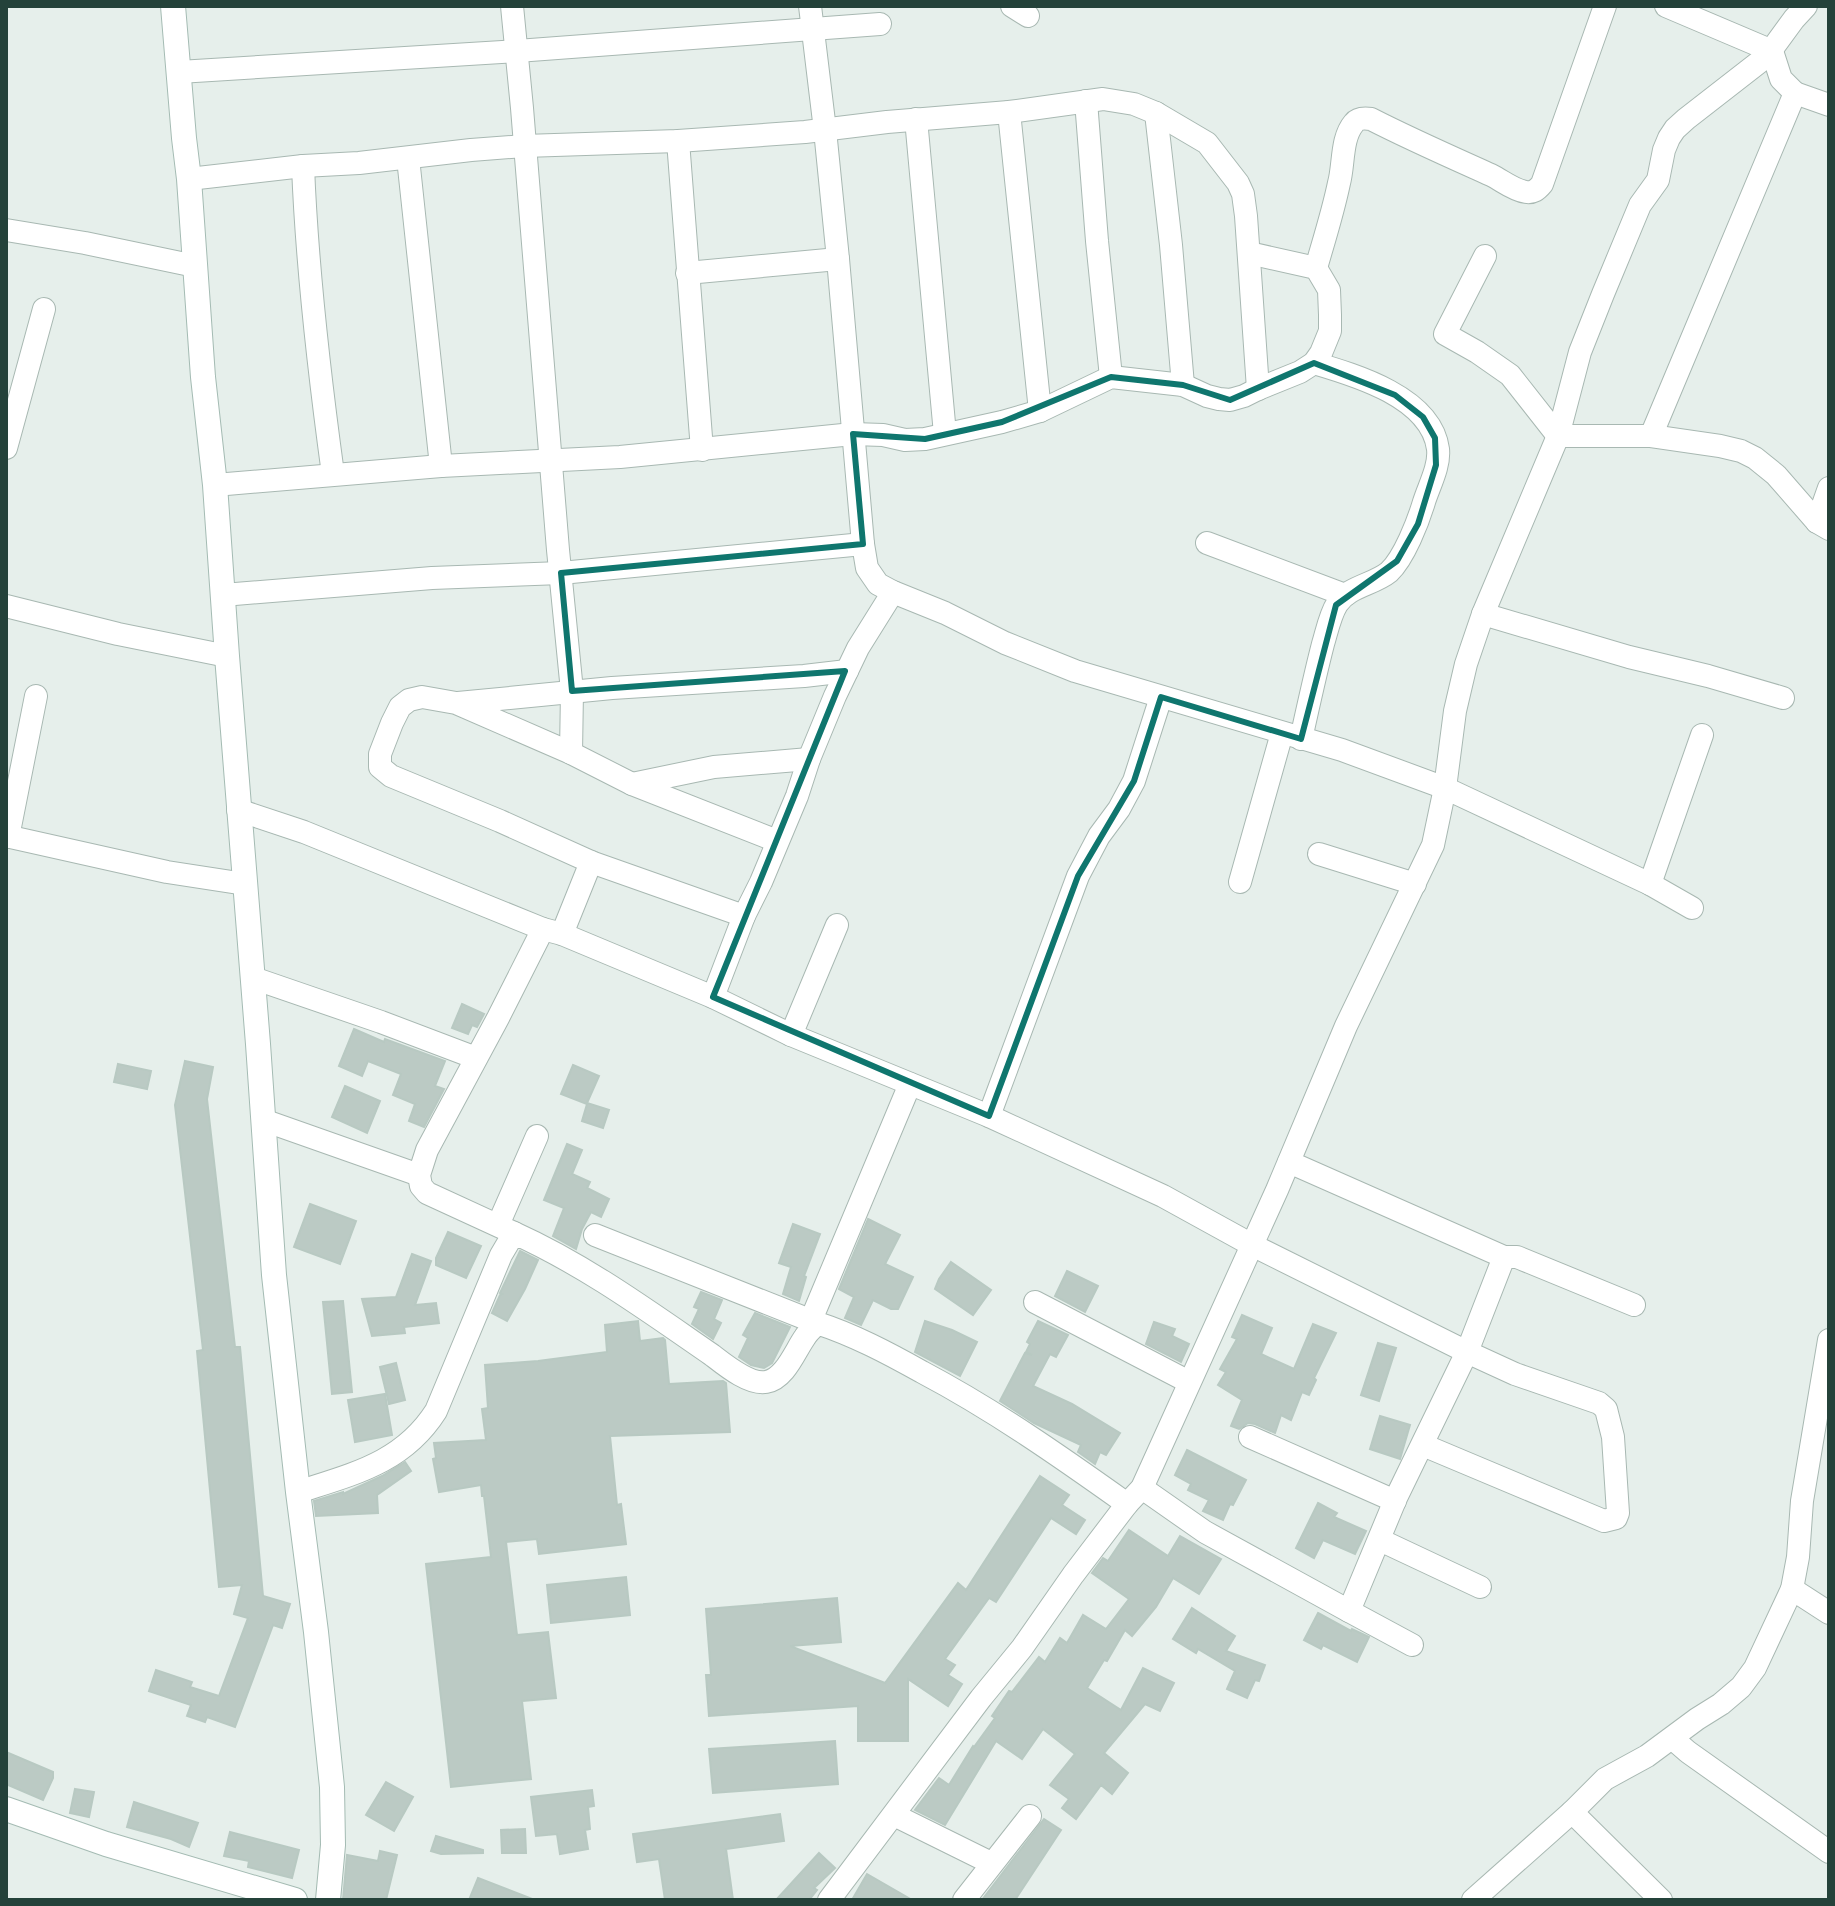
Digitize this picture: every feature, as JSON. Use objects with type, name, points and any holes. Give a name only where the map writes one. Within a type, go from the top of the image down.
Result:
[{"type":"street","points":[[173,6],[203,377],[215,485],[274,1275],[332,1787],[333,1845],[328,1900]]},
{"type":"street","points":[[512,6],[572,691],[571,753]]},
{"type":"street","points":[[810,6],[838,259],[863,544],[867,568],[878,584],[1040,658],[1102,680],[1342,750],[1445,788],[1650,884],[1692,908]]},
{"type":"street","points":[[215,485],[441,466],[620,457],[853,434],[925,439],[1020,418],[1111,377],[1183,385],[1207,396],[1230,400],[1244,396],[1314,363],[1326,341],[1330,331],[1329,290],[1316,268],[1340,180],[1346,139],[1356,120],[1371,119],[1516,189],[1534,192],[1542,184],[1605,6]]},
{"type":"street","points":[[1666,6],[1772,51],[1781,79],[1795,93],[1829,105]]},
{"type":"street","points":[[829,1900],[1135,1496],[1252,1245],[1346,1026],[1433,845],[1466,664],[1483,614],[1558,436],[1580,352],[1640,205],[1658,180],[1669,138],[1686,119],[1772,51],[1806,6]]},
{"type":"street","points":[[179,72],[880,24]]},
{"type":"street","points":[[1651,436],[1795,93]]},
{"type":"street","points":[[189,179],[471,150],[678,141],[825,130],[1009,112],[1103,99],[1117,100],[1156,113],[1207,143],[1238,183],[1243,194],[1249,253],[1258,389]]},
{"type":"street","points":[[1086,101],[1111,377]]},
{"type":"street","points":[[1009,112],[1040,411]]},
{"type":"street","points":[[1156,113],[1183,385]]},
{"type":"street","points":[[916,119],[945,434]]},
{"type":"street","points":[[678,141],[702,450]]},
{"type":"street","points":[[408,158],[441,466]]},
{"type":"street","points":[[303,166],[310,281],[333,474]]},
{"type":"street","points":[[6,230],[195,266]]},
{"type":"street","points":[[1249,253],[1316,268]]},
{"type":"street","points":[[1485,256],[1445,334],[1510,375],[1558,436]]},
{"type":"street","points":[[687,273],[838,259]]},
{"type":"street","points":[[6,448],[44,309]]},
{"type":"street","points":[[1240,882],[1314,677],[1336,605],[1345,595],[1389,572],[1397,561],[1418,524],[1438,451],[1429,427],[1413,407],[1363,378],[1314,363]]},
{"type":"street","points":[[1558,436],[1651,436],[1720,446],[1748,454],[1776,475],[1823,526]]},
{"type":"street","points":[[1823,526],[1829,488]]},
{"type":"street","points":[[1207,543],[1345,595]]},
{"type":"street","points":[[223,595],[432,578],[561,573],[863,544]]},
{"type":"street","points":[[713,997],[847,671],[893,592]]},
{"type":"street","points":[[6,606],[118,634],[227,656]]},
{"type":"street","points":[[1483,614],[1783,698]]},
{"type":"street","points":[[456,703],[572,691],[847,671]]},
{"type":"street","points":[[36,696],[7,836],[167,872],[245,884]]},
{"type":"street","points":[[744,916],[591,862],[391,776],[380,767],[380,754],[392,723],[400,707],[409,700],[422,697],[456,703],[571,753],[632,784],[777,841]]},
{"type":"street","points":[[989,1116],[1078,876],[1134,781],[1161,697]]},
{"type":"street","points":[[1650,884],[1702,735]]},
{"type":"street","points":[[632,784],[714,767],[809,759]]},
{"type":"street","points":[[238,810],[318,838],[713,997],[791,1035],[989,1116],[1163,1196],[1252,1245],[1467,1352],[1515,1374],[1603,1405],[1613,1437],[1618,1513],[1616,1518],[1604,1521],[1423,1445]]},
{"type":"street","points":[[1319,854],[1415,884]]},
{"type":"street","points":[[591,862],[476,1058],[427,1150],[419,1175],[421,1186],[427,1193],[557,1253],[640,1305],[727,1366],[754,1382],[768,1382],[781,1372],[814,1321],[910,1084]]},
{"type":"street","points":[[791,1035],[837,925]]},
{"type":"street","points":[[253,978],[476,1058]]},
{"type":"street","points":[[263,1120],[419,1175]]},
{"type":"street","points":[[298,1492],[369,1469],[405,1446],[424,1429],[436,1411],[501,1255],[506,1229],[537,1136]]},
{"type":"street","points":[[1289,1162],[1504,1257],[1517,1257],[1634,1305]]},
{"type":"street","points":[[595,1235],[845,1332],[954,1389],[1135,1496],[1412,1645]]},
{"type":"street","points":[[1349,1611],[1395,1501],[1467,1352],[1504,1257]]},
{"type":"street","points":[[1035,1302],[1189,1382]]},
{"type":"street","points":[[1473,1900],[1605,1779],[1647,1756],[1721,1704],[1741,1687],[1755,1668],[1792,1589],[1802,1501],[1828,1350]]},
{"type":"street","points":[[1250,1437],[1395,1501]]},
{"type":"street","points":[[1380,1540],[1480,1587]]},
{"type":"street","points":[[1792,1589],[1829,1613]]},
{"type":"street","points":[[1673,1739],[1827,1845]]},
{"type":"street","points":[[6,1809],[106,1844],[295,1900]]},
{"type":"street","points":[[1572,1812],[1661,1900]]},
{"type":"street","points":[[894,1815],[991,1863]]},
{"type":"street","points":[[964,1900],[1030,1816]]},
{"type":"highlighted area","points":[[1314,363],[1395,395],[1423,417],[1435,438],[1436,465],[1418,524],[1397,561],[1336,605],[1301,739],[1161,697],[1134,781],[1078,876],[989,1116],[713,997],[845,671],[572,691],[561,573],[863,544],[853,434],[925,439],[1002,422],[1111,377],[1183,385],[1230,400]]},
{"type":"building","points":[[462,1004],[484,1014],[477,1027],[472,1025],[468,1034],[452,1028]]},
{"type":"building","points":[[354,1029],[445,1061],[435,1086],[444,1089],[424,1127],[409,1121],[415,1104],[393,1095],[401,1074],[368,1061],[362,1076],[339,1066]]},
{"type":"building","points":[[185,1061],[213,1067],[207,1099],[235,1347],[240,1347],[263,1596],[290,1604],[282,1628],[273,1625],[235,1727],[207,1717],[205,1722],[187,1716],[191,1705],[149,1691],[156,1670],[192,1682],[190,1687],[219,1696],[248,1618],[234,1614],[242,1585],[219,1587],[197,1351],[203,1350],[175,1105]]},
{"type":"building","points":[[118,1064],[151,1071],[147,1089],[114,1082]]},
{"type":"building","points":[[573,1065],[599,1076],[587,1103],[609,1110],[603,1128],[582,1121],[587,1104],[561,1094]]},
{"type":"building","points":[[345,1086],[380,1101],[367,1133],[332,1117]]},
{"type":"building","points":[[567,1144],[582,1150],[572,1174],[590,1182],[587,1188],[609,1199],[601,1217],[591,1212],[576,1249],[553,1236],[564,1208],[544,1200]]},
{"type":"building","points":[[310,1204],[356,1221],[340,1264],[294,1247]]},
{"type":"building","points":[[868,1219],[900,1235],[885,1264],[913,1277],[898,1309],[873,1300],[861,1325],[845,1318],[854,1297],[839,1289]]},
{"type":"building","points":[[793,1224],[820,1234],[804,1276],[799,1301],[783,1294],[791,1267],[779,1263]]},
{"type":"building","points":[[448,1232],[481,1246],[466,1278],[436,1265]]},
{"type":"building","points":[[520,1251],[538,1260],[507,1321],[492,1313]]},
{"type":"building","points":[[412,1254],[431,1261],[415,1305],[436,1303],[439,1323],[404,1327],[405,1333],[372,1336],[362,1299],[396,1297]]},
{"type":"building","points":[[951,1262],[991,1290],[973,1315],[935,1289]]},
{"type":"building","points":[[1067,1271],[1098,1286],[1085,1312],[1055,1296]]},
{"type":"building","points":[[701,1292],[722,1300],[714,1319],[721,1323],[713,1339],[692,1324],[699,1309],[694,1307]]},
{"type":"building","points":[[343,1301],[352,1392],[332,1394],[323,1302]]},
{"type":"building","points":[[755,1313],[790,1327],[772,1363],[764,1368],[751,1365],[739,1357],[748,1338],[743,1335]]},
{"type":"building","points":[[1242,1315],[1272,1328],[1261,1354],[1294,1369],[1313,1324],[1336,1333],[1309,1395],[1302,1392],[1291,1420],[1281,1415],[1275,1433],[1255,1424],[1248,1423],[1239,1429],[1231,1426],[1242,1400],[1218,1385],[1226,1372],[1220,1369],[1237,1339],[1232,1337]]},
{"type":"building","points":[[638,1321],[640,1341],[665,1340],[669,1384],[726,1383],[730,1432],[610,1436],[617,1505],[621,1504],[626,1544],[539,1554],[537,1539],[506,1542],[517,1635],[548,1632],[556,1698],[522,1701],[531,1779],[451,1787],[426,1564],[491,1557],[481,1485],[439,1492],[433,1459],[436,1458],[434,1443],[486,1440],[482,1409],[488,1408],[485,1365],[607,1352],[605,1325]]},
{"type":"building","points":[[925,1321],[977,1342],[960,1376],[915,1352]]},
{"type":"building","points":[[1038,1321],[1068,1335],[1056,1357],[1050,1354],[1033,1386],[1072,1404],[1120,1433],[1106,1455],[1100,1452],[1095,1464],[1078,1452],[1081,1445],[1034,1423],[1000,1401],[1025,1353],[1032,1355],[1026,1352],[1030,1344],[1027,1342]]},
{"type":"building","points":[[1154,1322],[1175,1329],[1172,1336],[1189,1344],[1181,1362],[1146,1344]]},
{"type":"building","points":[[1378,1343],[1396,1348],[1379,1401],[1361,1395]]},
{"type":"building","points":[[396,1363],[405,1400],[389,1404],[380,1367]]},
{"type":"building","points":[[385,1394],[392,1435],[355,1442],[348,1400]]},
{"type":"building","points":[[1380,1416],[1410,1425],[1400,1459],[1370,1449]]},
{"type":"building","points":[[1187,1450],[1246,1480],[1223,1520],[1203,1511],[1209,1500],[1188,1490],[1191,1484],[1175,1475]]},
{"type":"building","points":[[405,1462],[411,1471],[377,1495],[378,1513],[316,1516],[314,1501],[343,1494]]},
{"type":"building","points":[[1040,1476],[1069,1495],[1062,1505],[1085,1520],[1076,1534],[1051,1518],[996,1602],[989,1598],[945,1659],[955,1665],[948,1675],[962,1684],[948,1706],[908,1679],[908,1741],[858,1741],[858,1706],[709,1716],[706,1675],[711,1675],[706,1609],[837,1598],[841,1642],[790,1646],[885,1683],[958,1583],[966,1590]]},
{"type":"building","points":[[1318,1503],[1337,1513],[1334,1517],[1366,1531],[1355,1554],[1323,1540],[1314,1558],[1296,1548]]},
{"type":"building","points":[[1129,1530],[1168,1556],[1180,1536],[1221,1559],[1199,1594],[1173,1578],[1156,1607],[1132,1636],[1125,1630],[1087,1688],[1121,1710],[1143,1668],[1174,1683],[1160,1711],[1145,1704],[1104,1753],[1128,1773],[1112,1794],[1101,1785],[1076,1819],[1062,1808],[1069,1799],[1050,1785],[1075,1754],[1043,1729],[1022,1759],[996,1741],[945,1825],[915,1810],[939,1778],[949,1785],[995,1718],[992,1716],[1009,1691],[1012,1692],[1039,1657],[1045,1662],[1060,1638],[1067,1643],[1083,1615],[1106,1629],[1129,1599],[1092,1573],[1103,1558],[1108,1561]]},
{"type":"building","points":[[626,1577],[630,1615],[551,1623],[547,1585]]},
{"type":"building","points":[[1192,1608],[1235,1636],[1226,1651],[1265,1665],[1247,1698],[1227,1689],[1235,1671],[1198,1649],[1196,1653],[1173,1639]]},
{"type":"building","points":[[1318,1613],[1369,1637],[1357,1662],[1323,1645],[1321,1649],[1304,1640]]},
{"type":"building","points":[[835,1741],[838,1784],[713,1793],[709,1749]]},
{"type":"building","points":[[6,1752],[53,1772],[43,1800],[6,1784]]},
{"type":"building","points":[[386,1782],[413,1797],[394,1831],[366,1815]]},
{"type":"building","points":[[75,1789],[94,1792],[89,1817],[70,1813]]},
{"type":"building","points":[[592,1790],[594,1806],[588,1807],[590,1829],[585,1830],[588,1849],[560,1854],[557,1834],[536,1836],[531,1797]]},
{"type":"building","points":[[134,1802],[198,1823],[189,1847],[127,1827]]},
{"type":"building","points":[[780,1814],[784,1841],[726,1849],[733,1900],[665,1900],[659,1859],[637,1862],[633,1834]]},
{"type":"building","points":[[1044,1819],[1061,1830],[1015,1900],[982,1900]]},
{"type":"building","points":[[525,1829],[526,1853],[502,1853],[501,1830]]},
{"type":"building","points":[[230,1832],[299,1850],[292,1878],[248,1867],[249,1861],[224,1856]]},
{"type":"building","points":[[436,1836],[483,1850],[483,1853],[441,1854],[431,1851]]},
{"type":"building","points":[[380,1851],[397,1855],[386,1900],[343,1900],[347,1855],[378,1861]]},
{"type":"building","points":[[819,1853],[835,1868],[814,1888],[817,1890],[809,1900],[776,1900]]},
{"type":"building","points":[[867,1874],[912,1900],[852,1900]]},
{"type":"building","points":[[478,1878],[532,1899],[469,1900]]}]
